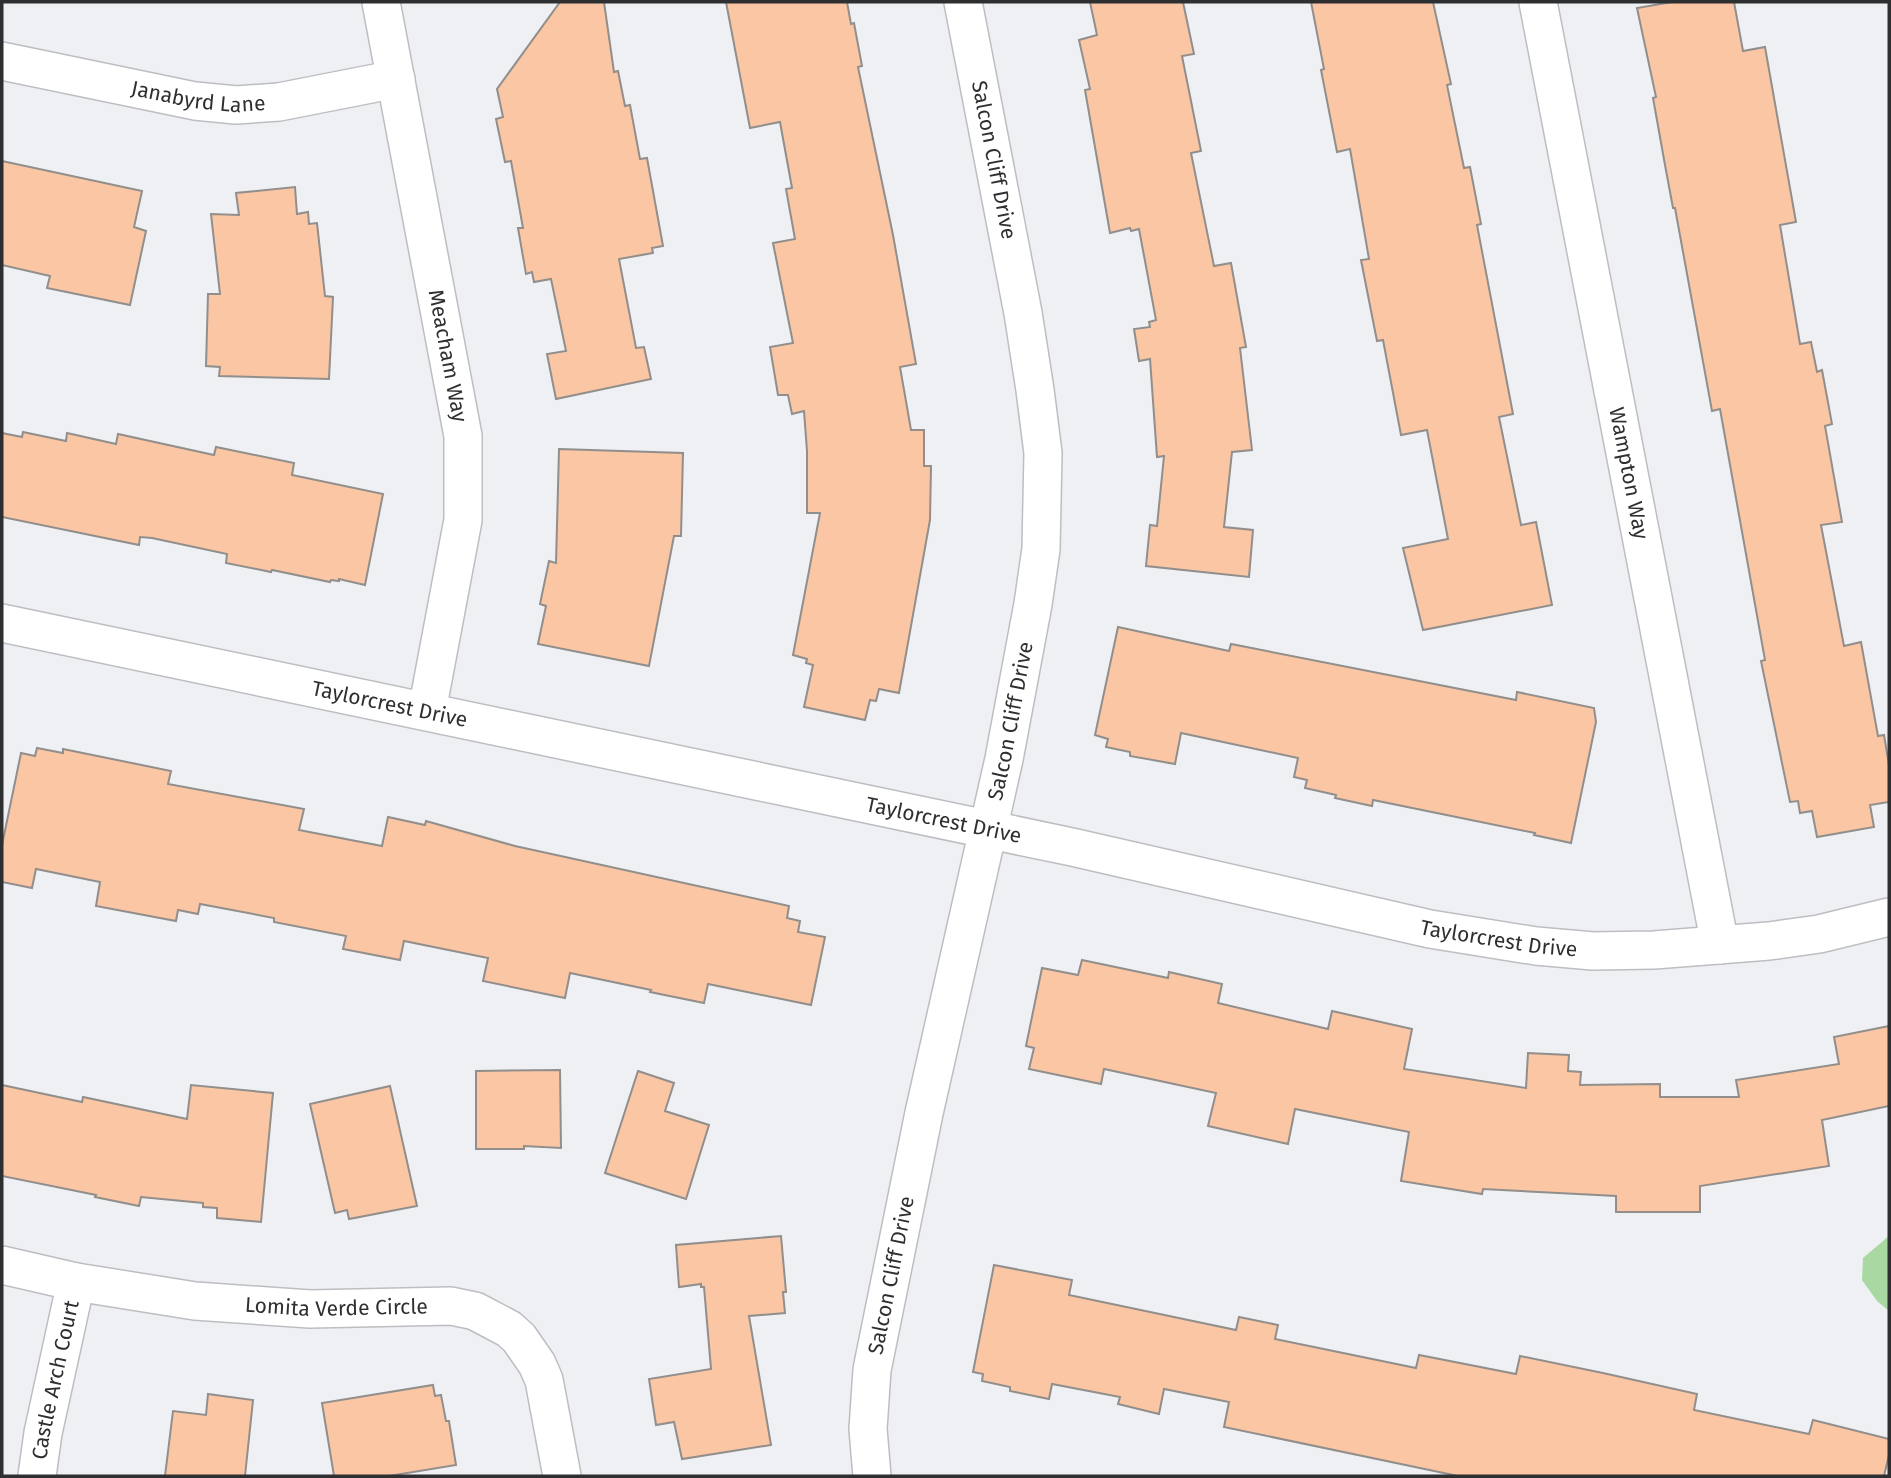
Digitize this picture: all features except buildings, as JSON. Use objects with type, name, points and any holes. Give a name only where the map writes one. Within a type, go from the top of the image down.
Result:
[{"type":"street","name":"Meacham Way","points":[[381,2],[463,436],[463,520],[427,712]]},
{"type":"street","name":"Salcon Cliff Drive","points":[[872,1476],[868,1429],[872,1370],[924,1113],[988,830],[1033,604],[1041,549],[1043,453],[1023,313],[963,2]]},
{"type":"street","name":"Wampton Way","points":[[1538,2],[1720,945]]},
{"type":"street","name":"Janabyrd Lane","points":[[2,61],[195,102],[236,104],[292,100],[396,79]]},
{"type":"street","name":"Taylorcrest Drive","points":[[2,623],[988,830],[1430,929],[1536,946],[1593,951],[1720,945],[1819,934],[1889,918]]},
{"type":"street","name":"Lomita Verde Circle","points":[[2,1265],[76,1282],[195,1301],[352,1310],[450,1306],[475,1311],[509,1329],[519,1338],[537,1364],[544,1380],[562,1476]]},
{"type":"street","name":"Castle Arch Court","points":[[37,1476],[43,1433],[76,1282]]},
{"type":"green space","points":[[1889,1236],[1889,1311],[1877,1301],[1862,1280],[1863,1258]]}]
